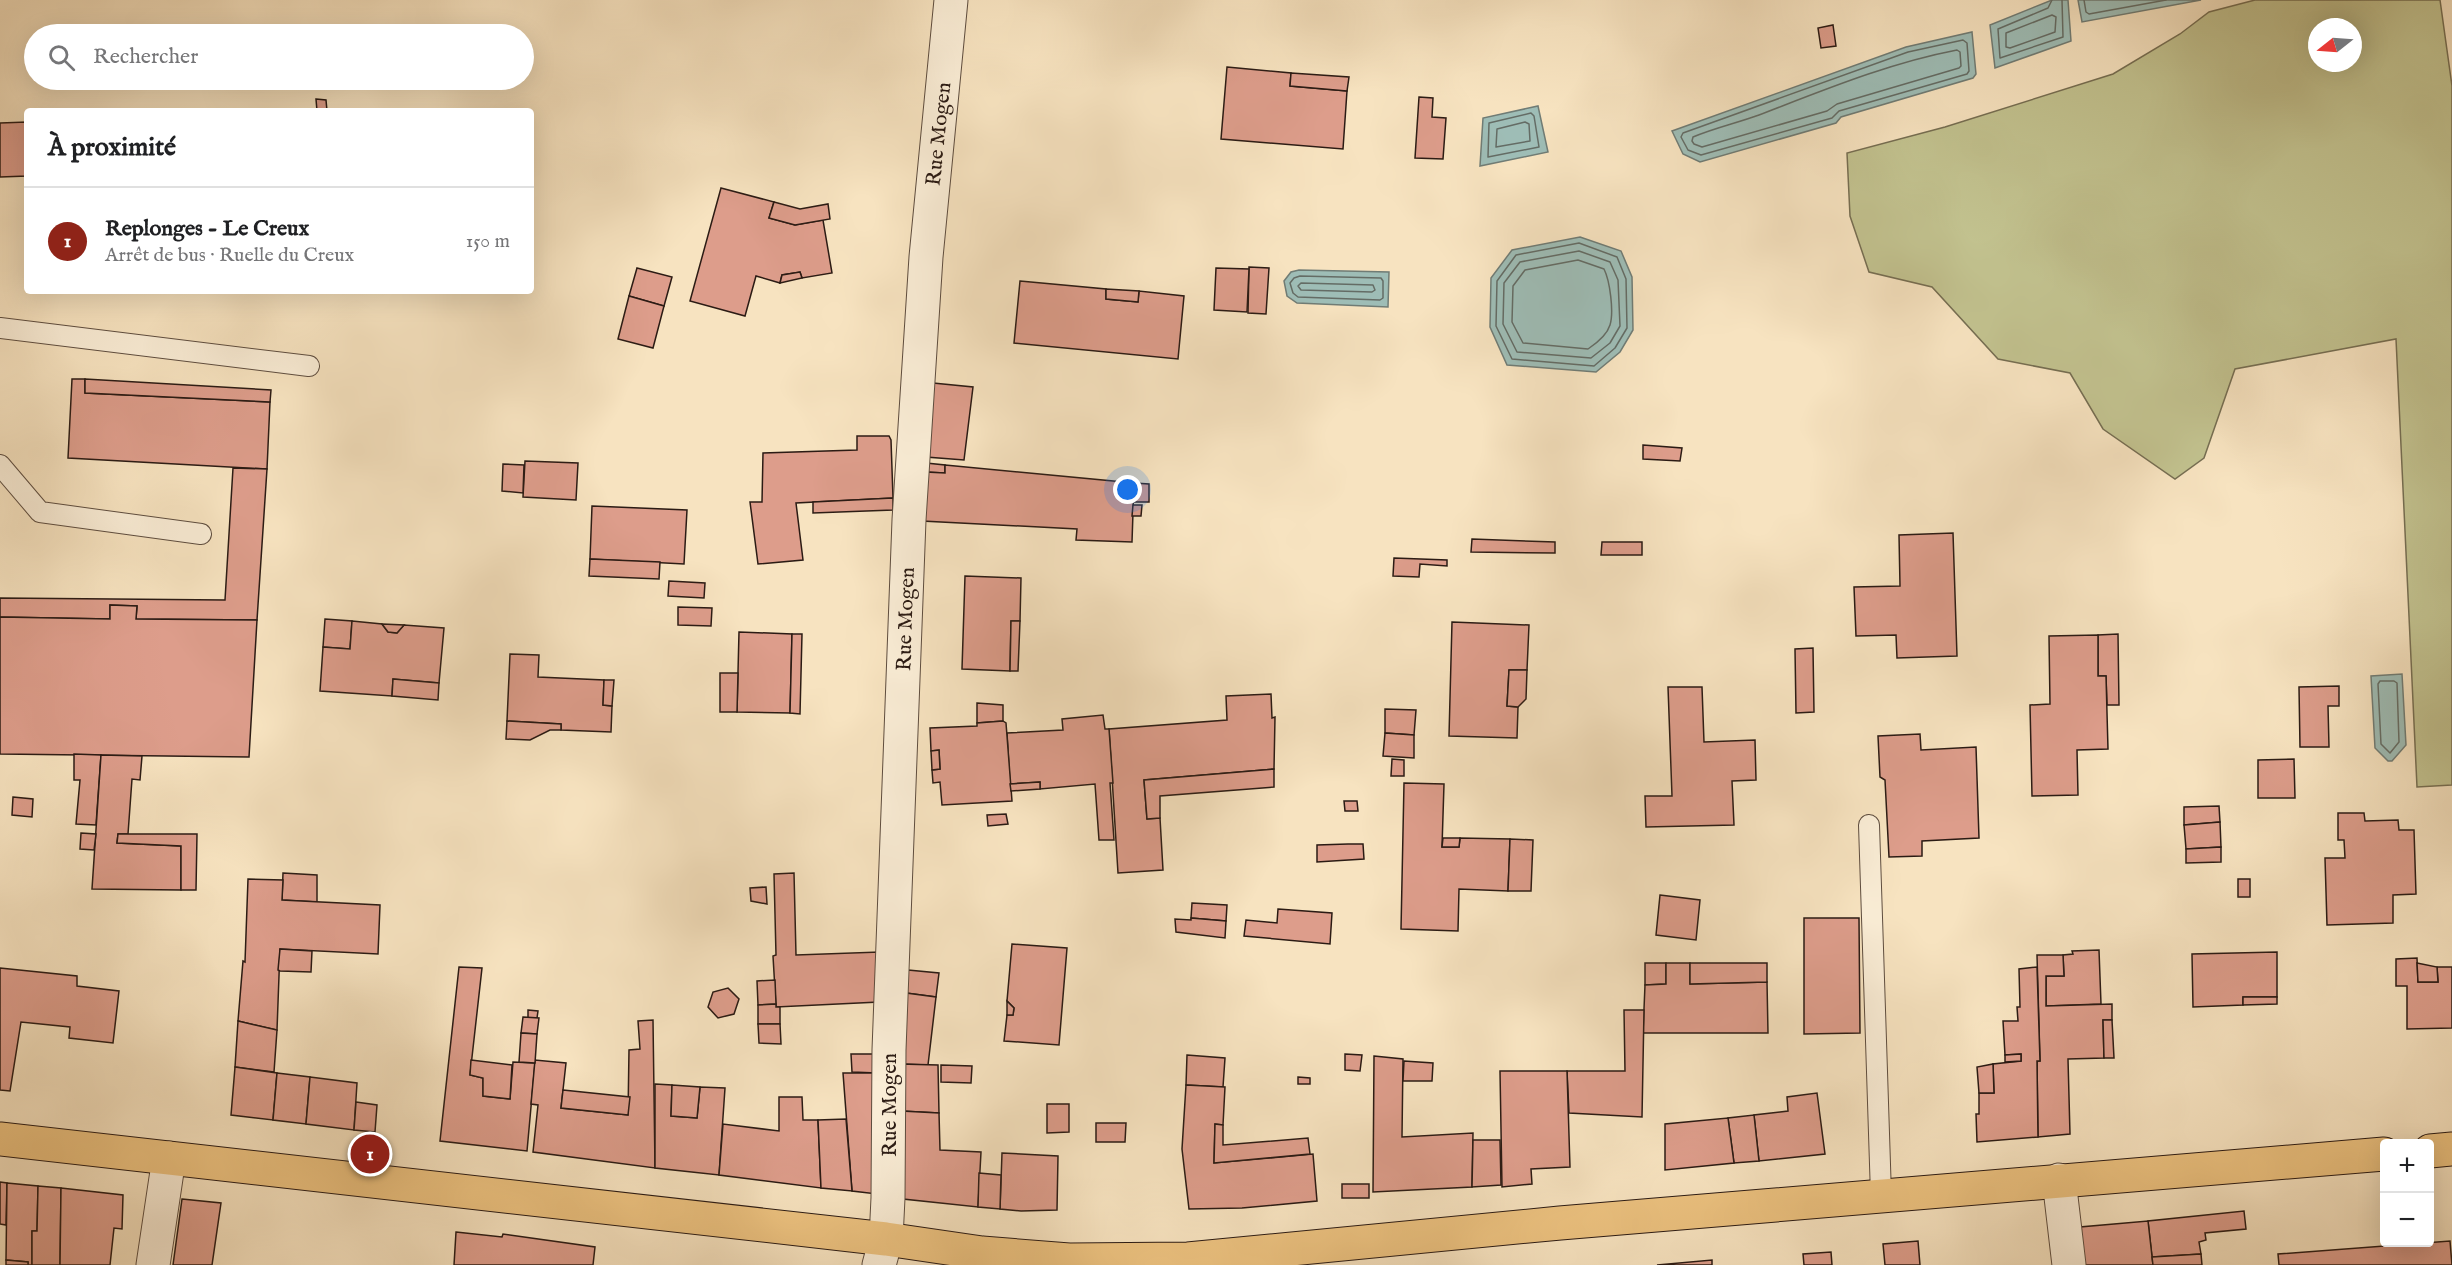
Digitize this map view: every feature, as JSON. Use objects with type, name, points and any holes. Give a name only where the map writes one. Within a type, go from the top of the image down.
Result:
[{"type":"main road","points":[[0,1139],[169,1158],[883,1252],[982,1253],[1068,1260],[1295,1256],[1881,1195],[2380,1154]]},
{"type":"main road","points":[[2434,1150],[2452,1149]]},
{"type":"street","name":"Rue Mogen","points":[[883,1252],[909,520],[926,257],[951,0]]},
{"type":"street","points":[[153,1265],[169,1158]]},
{"type":"street","points":[[2059,1180],[2069,1265]]},
{"type":"lane","points":[[0,328],[309,366]]},
{"type":"lane","points":[[0,465],[40,512],[201,534]]},
{"type":"lane","points":[[1869,825],[1881,1195]]},
{"type":"green space","points":[[2255,0],[2440,0],[2452,86],[2452,785],[2417,787],[2396,339],[2235,369],[2204,458],[2175,479],[2103,429],[2070,373],[1998,359],[1932,287],[1869,272],[1850,216],[1847,153],[1945,127],[2113,74],[2180,34],[2209,12]]},
{"type":"water","points":[[2052,0],[2068,0],[2071,41],[1995,68],[1990,25]]},
{"type":"water","points":[[2078,0],[2201,0],[2082,22]]},
{"type":"water","points":[[1972,32],[1976,74],[1973,78],[1841,117],[1836,123],[1700,162],[1683,154],[1672,131],[1906,47]]},
{"type":"water","points":[[1538,106],[1548,152],[1480,166],[1483,118]]},
{"type":"water","points":[[1580,237],[1621,251],[1632,277],[1633,330],[1620,352],[1596,372],[1507,365],[1490,327],[1491,278],[1512,250]]},
{"type":"water","points":[[1299,270],[1389,272],[1388,307],[1297,303],[1287,296],[1284,281],[1291,272]]},
{"type":"water","points":[[2402,674],[2406,745],[2392,761],[2388,761],[2375,748],[2371,676]]},
{"type":"building","points":[[1833,25],[1836,46],[1821,48],[1818,28]]},
{"type":"building","points":[[1227,67],[1291,73],[1290,86],[1347,91],[1343,149],[1221,139]]},
{"type":"building","points":[[1291,73],[1349,77],[1347,91],[1290,86]]},
{"type":"building","points":[[1419,97],[1433,98],[1432,117],[1446,118],[1443,159],[1415,158]]},
{"type":"building","points":[[316,99],[326,100],[327,108],[317,108]]},
{"type":"building","points":[[24,122],[24,176],[0,177],[0,123]]},
{"type":"building","points":[[721,188],[774,202],[769,218],[795,225],[823,220],[832,273],[802,278],[800,272],[782,275],[780,283],[756,276],[745,316],[690,301]]},
{"type":"building","points":[[774,202],[800,209],[828,204],[830,219],[795,225],[769,218]]},
{"type":"building","points":[[1249,267],[1269,268],[1266,314],[1248,313]]},
{"type":"building","points":[[637,268],[672,277],[664,306],[629,296]]},
{"type":"building","points":[[1216,268],[1249,269],[1247,312],[1214,310]]},
{"type":"building","points":[[800,272],[802,278],[780,283],[782,275]]},
{"type":"building","points":[[1020,281],[1106,289],[1106,299],[1138,302],[1139,291],[1184,296],[1178,359],[1014,343]]},
{"type":"building","points":[[1106,289],[1139,291],[1138,302],[1106,299]]},
{"type":"building","points":[[629,296],[664,306],[653,348],[618,339]]},
{"type":"building","points":[[72,379],[85,379],[85,393],[270,402],[267,469],[68,458]]},
{"type":"building","points":[[85,379],[271,390],[270,402],[85,393]]},
{"type":"building","points":[[933,383],[973,387],[964,460],[926,457]]},
{"type":"building","points":[[857,436],[889,436],[893,498],[796,503],[803,560],[758,564],[750,502],[762,502],[763,453],[857,450]]},
{"type":"building","points":[[1643,445],[1682,448],[1680,461],[1643,459]]},
{"type":"building","points":[[525,461],[578,463],[576,500],[523,497]]},
{"type":"building","points":[[926,463],[945,465],[945,473],[925,472]]},
{"type":"building","points":[[503,464],[524,465],[523,493],[502,491]]},
{"type":"building","points":[[945,465],[1134,483],[1132,542],[1076,540],[1077,529],[922,521],[925,472],[945,473]]},
{"type":"building","points":[[233,468],[267,469],[257,620],[136,619],[137,606],[110,605],[110,619],[0,617],[0,598],[225,600]]},
{"type":"building","points":[[1134,483],[1149,484],[1149,502],[1133,502]]},
{"type":"building","points":[[893,498],[893,510],[813,513],[813,502]]},
{"type":"building","points":[[1133,505],[1142,505],[1141,516],[1132,516]]},
{"type":"building","points":[[592,506],[687,510],[684,564],[590,559]]},
{"type":"building","points":[[1953,533],[1957,656],[1897,658],[1896,635],[1856,636],[1854,587],[1900,586],[1899,535]]},
{"type":"building","points":[[1472,539],[1555,542],[1555,553],[1471,552]]},
{"type":"building","points":[[1602,542],[1642,542],[1642,555],[1601,555]]},
{"type":"building","points":[[1394,558],[1447,560],[1447,566],[1420,564],[1419,577],[1393,576]]},
{"type":"building","points":[[590,559],[660,562],[659,579],[589,576]]},
{"type":"building","points":[[965,576],[1021,578],[1020,621],[1011,621],[1010,671],[962,669]]},
{"type":"building","points":[[669,581],[705,583],[704,598],[668,596]]},
{"type":"building","points":[[110,605],[137,606],[136,619],[257,620],[249,757],[0,754],[0,617],[110,619]]},
{"type":"building","points":[[678,607],[712,608],[711,626],[678,625]]},
{"type":"building","points":[[325,619],[352,621],[350,649],[323,647]]},
{"type":"building","points":[[352,621],[382,624],[388,632],[397,633],[404,625],[444,628],[439,683],[393,679],[392,696],[320,691],[323,647],[350,649]]},
{"type":"building","points":[[1011,621],[1020,621],[1018,671],[1010,671]]},
{"type":"building","points":[[1452,622],[1529,625],[1527,670],[1509,670],[1507,706],[1518,707],[1517,738],[1449,736]]},
{"type":"building","points":[[382,624],[404,625],[397,633],[388,632]]},
{"type":"building","points":[[739,632],[792,634],[790,713],[737,712]]},
{"type":"building","points":[[792,634],[802,634],[800,714],[790,713]]},
{"type":"building","points":[[2118,634],[2119,705],[2107,705],[2106,676],[2098,676],[2098,635]]},
{"type":"building","points":[[2098,635],[2098,676],[2106,676],[2108,749],[2077,750],[2078,795],[2032,796],[2030,705],[2050,704],[2049,636]]},
{"type":"building","points":[[1813,648],[1814,712],[1796,713],[1795,649]]},
{"type":"building","points":[[510,654],[539,655],[538,677],[604,680],[603,705],[612,706],[611,732],[561,730],[561,724],[507,721]]},
{"type":"building","points":[[1509,670],[1527,670],[1526,699],[1518,707],[1507,706]]},
{"type":"building","points":[[720,673],[738,673],[737,712],[720,712]]},
{"type":"building","points":[[393,679],[439,683],[438,700],[392,696]]},
{"type":"building","points":[[604,680],[614,680],[612,706],[603,705]]},
{"type":"building","points":[[2339,686],[2339,706],[2328,706],[2329,747],[2300,747],[2299,687]]},
{"type":"building","points":[[1668,687],[1702,687],[1704,742],[1755,740],[1756,780],[1732,781],[1734,825],[1646,827],[1645,796],[1672,796]]},
{"type":"building","points":[[1271,694],[1272,718],[1275,717],[1274,769],[1144,780],[1147,819],[1160,818],[1163,870],[1118,873],[1109,729],[1227,720],[1226,696]]},
{"type":"building","points":[[977,703],[1003,705],[1003,721],[977,723]]},
{"type":"building","points":[[1385,709],[1416,710],[1414,735],[1385,733]]},
{"type":"building","points":[[1103,715],[1105,729],[1109,729],[1114,840],[1099,840],[1095,784],[1040,789],[1040,782],[1010,784],[1007,733],[1063,730],[1062,719]]},
{"type":"building","points":[[507,721],[561,724],[561,730],[550,730],[530,740],[506,739]]},
{"type":"building","points":[[1003,721],[1006,723],[1012,801],[942,805],[940,782],[933,783],[932,770],[940,769],[939,750],[931,751],[930,728],[977,726],[977,723]]},
{"type":"building","points":[[1385,733],[1414,735],[1414,758],[1383,756]]},
{"type":"building","points":[[1920,734],[1921,750],[1976,747],[1979,838],[1922,841],[1922,856],[1889,857],[1885,780],[1880,777],[1878,736]]},
{"type":"building","points":[[939,750],[940,769],[932,770],[931,751]]},
{"type":"building","points":[[74,754],[101,755],[96,825],[76,824],[80,780],[74,780]]},
{"type":"building","points":[[101,755],[142,756],[140,780],[132,779],[128,834],[118,834],[117,843],[181,846],[181,890],[92,889]]},
{"type":"building","points":[[1392,759],[1404,760],[1404,776],[1391,776]]},
{"type":"building","points":[[2294,759],[2295,798],[2258,798],[2258,760]]},
{"type":"building","points":[[1274,769],[1274,787],[1160,796],[1160,818],[1147,819],[1144,780]]},
{"type":"building","points":[[1040,782],[1040,789],[1011,791],[1010,784]]},
{"type":"building","points":[[1404,783],[1444,784],[1442,847],[1459,847],[1460,838],[1510,839],[1508,891],[1459,889],[1458,931],[1401,929]]},
{"type":"building","points":[[13,797],[33,799],[32,817],[12,815]]},
{"type":"building","points":[[1344,801],[1357,801],[1358,811],[1345,811]]},
{"type":"building","points":[[2219,806],[2220,822],[2184,825],[2184,807]]},
{"type":"building","points":[[2338,813],[2364,813],[2365,821],[2398,820],[2399,830],[2414,830],[2416,894],[2393,895],[2393,923],[2327,925],[2325,858],[2345,858],[2344,840],[2338,840]]},
{"type":"building","points":[[1006,814],[1008,824],[988,826],[987,815]]},
{"type":"building","points":[[2220,822],[2221,847],[2186,849],[2184,825]]},
{"type":"building","points":[[81,833],[96,834],[94,850],[80,849]]},
{"type":"building","points":[[118,834],[197,834],[196,890],[181,890],[181,846],[117,843]]},
{"type":"building","points":[[1443,838],[1460,838],[1459,847],[1442,847]]},
{"type":"building","points":[[1510,839],[1533,840],[1531,891],[1508,891]]},
{"type":"building","points":[[1363,844],[1364,859],[1317,862],[1317,845]]},
{"type":"building","points":[[2221,847],[2221,862],[2186,863],[2186,849]]},
{"type":"building","points":[[283,873],[317,875],[317,902],[282,900]]},
{"type":"building","points":[[794,873],[796,955],[880,952],[879,1002],[776,1007],[773,956],[776,955],[774,874]]},
{"type":"building","points":[[248,879],[283,880],[282,900],[380,905],[378,954],[280,949],[277,1030],[238,1021],[243,961],[245,962]]},
{"type":"building","points":[[2238,879],[2250,879],[2250,897],[2238,897]]},
{"type":"building","points":[[766,887],[767,904],[751,901],[750,888]]},
{"type":"building","points":[[1660,895],[1700,900],[1696,940],[1656,935]]},
{"type":"building","points":[[1192,903],[1227,905],[1226,921],[1191,918]]},
{"type":"building","points":[[1278,909],[1332,913],[1330,944],[1244,936],[1246,920],[1277,923]]},
{"type":"building","points":[[1191,918],[1226,921],[1225,938],[1176,932],[1175,919],[1191,920]]},
{"type":"building","points":[[1804,918],[1859,918],[1860,1033],[1804,1034]]},
{"type":"building","points":[[1012,944],[1067,948],[1059,1045],[1004,1041],[1007,1015],[1013,1015],[1014,1008],[1007,1001]]},
{"type":"building","points":[[280,949],[312,951],[311,972],[278,970]]},
{"type":"building","points":[[2099,950],[2101,1004],[2046,1006],[2046,976],[2064,976],[2063,955],[2073,954],[2072,951]]},
{"type":"building","points":[[2277,952],[2277,997],[2243,997],[2243,1005],[2193,1007],[2192,954]]},
{"type":"building","points":[[2037,955],[2063,955],[2064,976],[2046,976],[2046,1006],[2112,1004],[2112,1020],[2103,1020],[2104,1058],[2068,1059],[2070,1134],[2038,1137],[2037,1061],[2040,1061]]},
{"type":"building","points":[[2417,958],[2418,982],[2438,982],[2437,967],[2452,967],[2452,1028],[2407,1029],[2407,986],[2396,986],[2396,959]]},
{"type":"building","points":[[1645,963],[1666,963],[1666,984],[1645,985]]},
{"type":"building","points":[[1666,963],[1690,963],[1690,984],[1767,982],[1768,1033],[1643,1033],[1645,985],[1666,984]]},
{"type":"building","points":[[1690,963],[1767,963],[1767,982],[1690,984]]},
{"type":"building","points":[[2417,963],[2437,967],[2438,982],[2418,982]]},
{"type":"building","points":[[459,967],[482,968],[470,1075],[483,1078],[483,1096],[510,1099],[513,1062],[535,1063],[527,1151],[440,1141]]},
{"type":"building","points":[[2037,967],[2040,1061],[2037,1061],[2038,1137],[1977,1142],[1976,1114],[1979,1114],[1979,1093],[1994,1093],[1993,1064],[2021,1061],[2021,1054],[2005,1055],[2003,1021],[2018,1021],[2019,969]]},
{"type":"building","points":[[0,968],[77,976],[77,986],[119,991],[113,1043],[69,1038],[70,1027],[21,1022],[10,1091],[0,1090]]},
{"type":"building","points":[[908,970],[939,973],[936,997],[906,993]]},
{"type":"building","points":[[775,980],[776,1004],[758,1005],[757,981]]},
{"type":"building","points":[[728,988],[739,999],[734,1014],[718,1018],[708,1007],[713,992]]},
{"type":"building","points":[[906,993],[936,997],[928,1065],[899,1064]]},
{"type":"building","points":[[2243,997],[2277,997],[2277,1004],[2243,1005]]},
{"type":"building","points":[[1007,1001],[1014,1008],[1013,1015],[1007,1015]]},
{"type":"building","points":[[776,1004],[776,1007],[780,1007],[780,1024],[758,1024],[758,1005]]},
{"type":"building","points":[[528,1010],[538,1011],[537,1018],[528,1018]]},
{"type":"building","points":[[1624,1010],[1644,1010],[1642,1117],[1569,1113],[1567,1071],[1625,1071]]},
{"type":"building","points":[[523,1017],[539,1018],[537,1034],[521,1033]]},
{"type":"building","points":[[653,1020],[655,1168],[533,1152],[538,1105],[531,1104],[535,1060],[566,1063],[561,1108],[628,1115],[629,1050],[640,1049],[638,1021]]},
{"type":"building","points":[[2103,1020],[2112,1020],[2114,1058],[2104,1058]]},
{"type":"building","points":[[238,1021],[277,1030],[274,1072],[235,1067]]},
{"type":"building","points":[[758,1024],[780,1024],[781,1044],[759,1043]]},
{"type":"building","points":[[521,1033],[537,1034],[535,1063],[519,1062]]},
{"type":"building","points":[[851,1054],[877,1054],[877,1073],[852,1072]]},
{"type":"building","points":[[1345,1054],[1362,1055],[1360,1071],[1345,1070]]},
{"type":"building","points":[[2021,1054],[2021,1061],[2005,1062],[2005,1055]]},
{"type":"building","points":[[1187,1055],[1225,1058],[1223,1087],[1186,1085]]},
{"type":"building","points":[[1374,1056],[1403,1059],[1402,1137],[1473,1133],[1472,1187],[1373,1192]]},
{"type":"building","points":[[471,1060],[512,1065],[510,1099],[483,1096],[483,1078],[470,1075]]},
{"type":"building","points":[[1404,1061],[1433,1063],[1432,1081],[1403,1081]]},
{"type":"building","points":[[899,1064],[938,1065],[939,1113],[901,1111]]},
{"type":"building","points":[[1993,1064],[1994,1093],[1979,1093],[1977,1067]]},
{"type":"building","points":[[941,1065],[972,1066],[971,1083],[941,1082]]},
{"type":"building","points":[[235,1067],[277,1073],[273,1120],[231,1115]]},
{"type":"building","points":[[1500,1071],[1567,1071],[1570,1167],[1531,1169],[1532,1184],[1502,1187]]},
{"type":"building","points":[[277,1073],[310,1077],[306,1124],[273,1120]]},
{"type":"building","points":[[843,1073],[877,1073],[877,1194],[852,1191]]},
{"type":"building","points":[[310,1077],[357,1083],[354,1130],[306,1124]]},
{"type":"building","points":[[1298,1077],[1310,1078],[1310,1084],[1298,1084]]},
{"type":"building","points":[[655,1084],[672,1085],[671,1116],[697,1118],[700,1087],[725,1088],[719,1175],[655,1168]]},
{"type":"building","points":[[672,1085],[700,1087],[697,1118],[671,1116]]},
{"type":"building","points":[[1186,1085],[1225,1087],[1223,1125],[1215,1124],[1214,1163],[1313,1154],[1317,1201],[1242,1208],[1189,1209],[1182,1149]]},
{"type":"building","points":[[563,1090],[630,1097],[628,1115],[561,1108]]},
{"type":"building","points":[[1817,1093],[1825,1154],[1759,1161],[1754,1115],[1788,1111],[1787,1097]]},
{"type":"building","points":[[779,1097],[802,1097],[803,1120],[818,1120],[821,1188],[719,1175],[723,1124],[779,1131]]},
{"type":"building","points":[[356,1102],[377,1105],[375,1132],[354,1130]]},
{"type":"building","points":[[1047,1104],[1069,1104],[1069,1132],[1047,1133]]},
{"type":"building","points":[[901,1111],[939,1113],[940,1150],[981,1152],[978,1207],[903,1199]]},
{"type":"building","points":[[1754,1115],[1759,1161],[1734,1163],[1728,1118]]},
{"type":"building","points":[[1728,1118],[1734,1163],[1665,1170],[1665,1124]]},
{"type":"building","points":[[846,1119],[852,1191],[821,1188],[818,1120]]},
{"type":"building","points":[[1096,1123],[1126,1123],[1125,1142],[1096,1142]]},
{"type":"building","points":[[1215,1124],[1223,1125],[1223,1145],[1308,1138],[1310,1154],[1214,1163]]},
{"type":"building","points":[[1473,1140],[1500,1140],[1501,1185],[1472,1187]]},
{"type":"building","points":[[1002,1153],[1058,1156],[1057,1210],[1000,1209]]},
{"type":"building","points":[[979,1173],[1001,1175],[1000,1209],[978,1207]]},
{"type":"building","points":[[0,1182],[7,1183],[6,1225],[0,1224]]},
{"type":"building","points":[[7,1183],[38,1186],[37,1231],[32,1231],[32,1265],[28,1265],[28,1262],[6,1260]]},
{"type":"building","points":[[1342,1184],[1369,1184],[1369,1198],[1342,1198]]},
{"type":"building","points":[[38,1186],[61,1188],[60,1265],[32,1265],[32,1231],[37,1231]]},
{"type":"building","points":[[61,1188],[123,1195],[122,1229],[114,1228],[110,1265],[60,1265]]},
{"type":"building","points":[[182,1199],[221,1203],[212,1265],[173,1265]]},
{"type":"building","points":[[2244,1211],[2246,1229],[2205,1233],[2206,1240],[2199,1242],[2201,1254],[2152,1257],[2148,1221]]},
{"type":"building","points":[[2148,1221],[2153,1265],[2084,1265],[2080,1227]]},
{"type":"building","points":[[456,1232],[502,1237],[503,1234],[595,1247],[593,1265],[454,1265]]},
{"type":"building","points":[[1918,1241],[1920,1265],[1885,1265],[1883,1244]]},
{"type":"building","points":[[2450,1241],[2452,1265],[2279,1265],[2278,1254],[2380,1246],[2434,1247],[2434,1242]]},
{"type":"building","points":[[1831,1252],[1832,1265],[1804,1265],[1803,1254]]},
{"type":"building","points":[[2201,1254],[2202,1265],[2153,1265],[2152,1257]]},
{"type":"building","points":[[6,1260],[28,1262],[28,1265],[6,1265]]},
{"type":"building","points":[[1712,1260],[1712,1265],[1657,1265]]},
{"type":"place","name":"Replonges - Le Creux","points":[[370,1154]]}]
